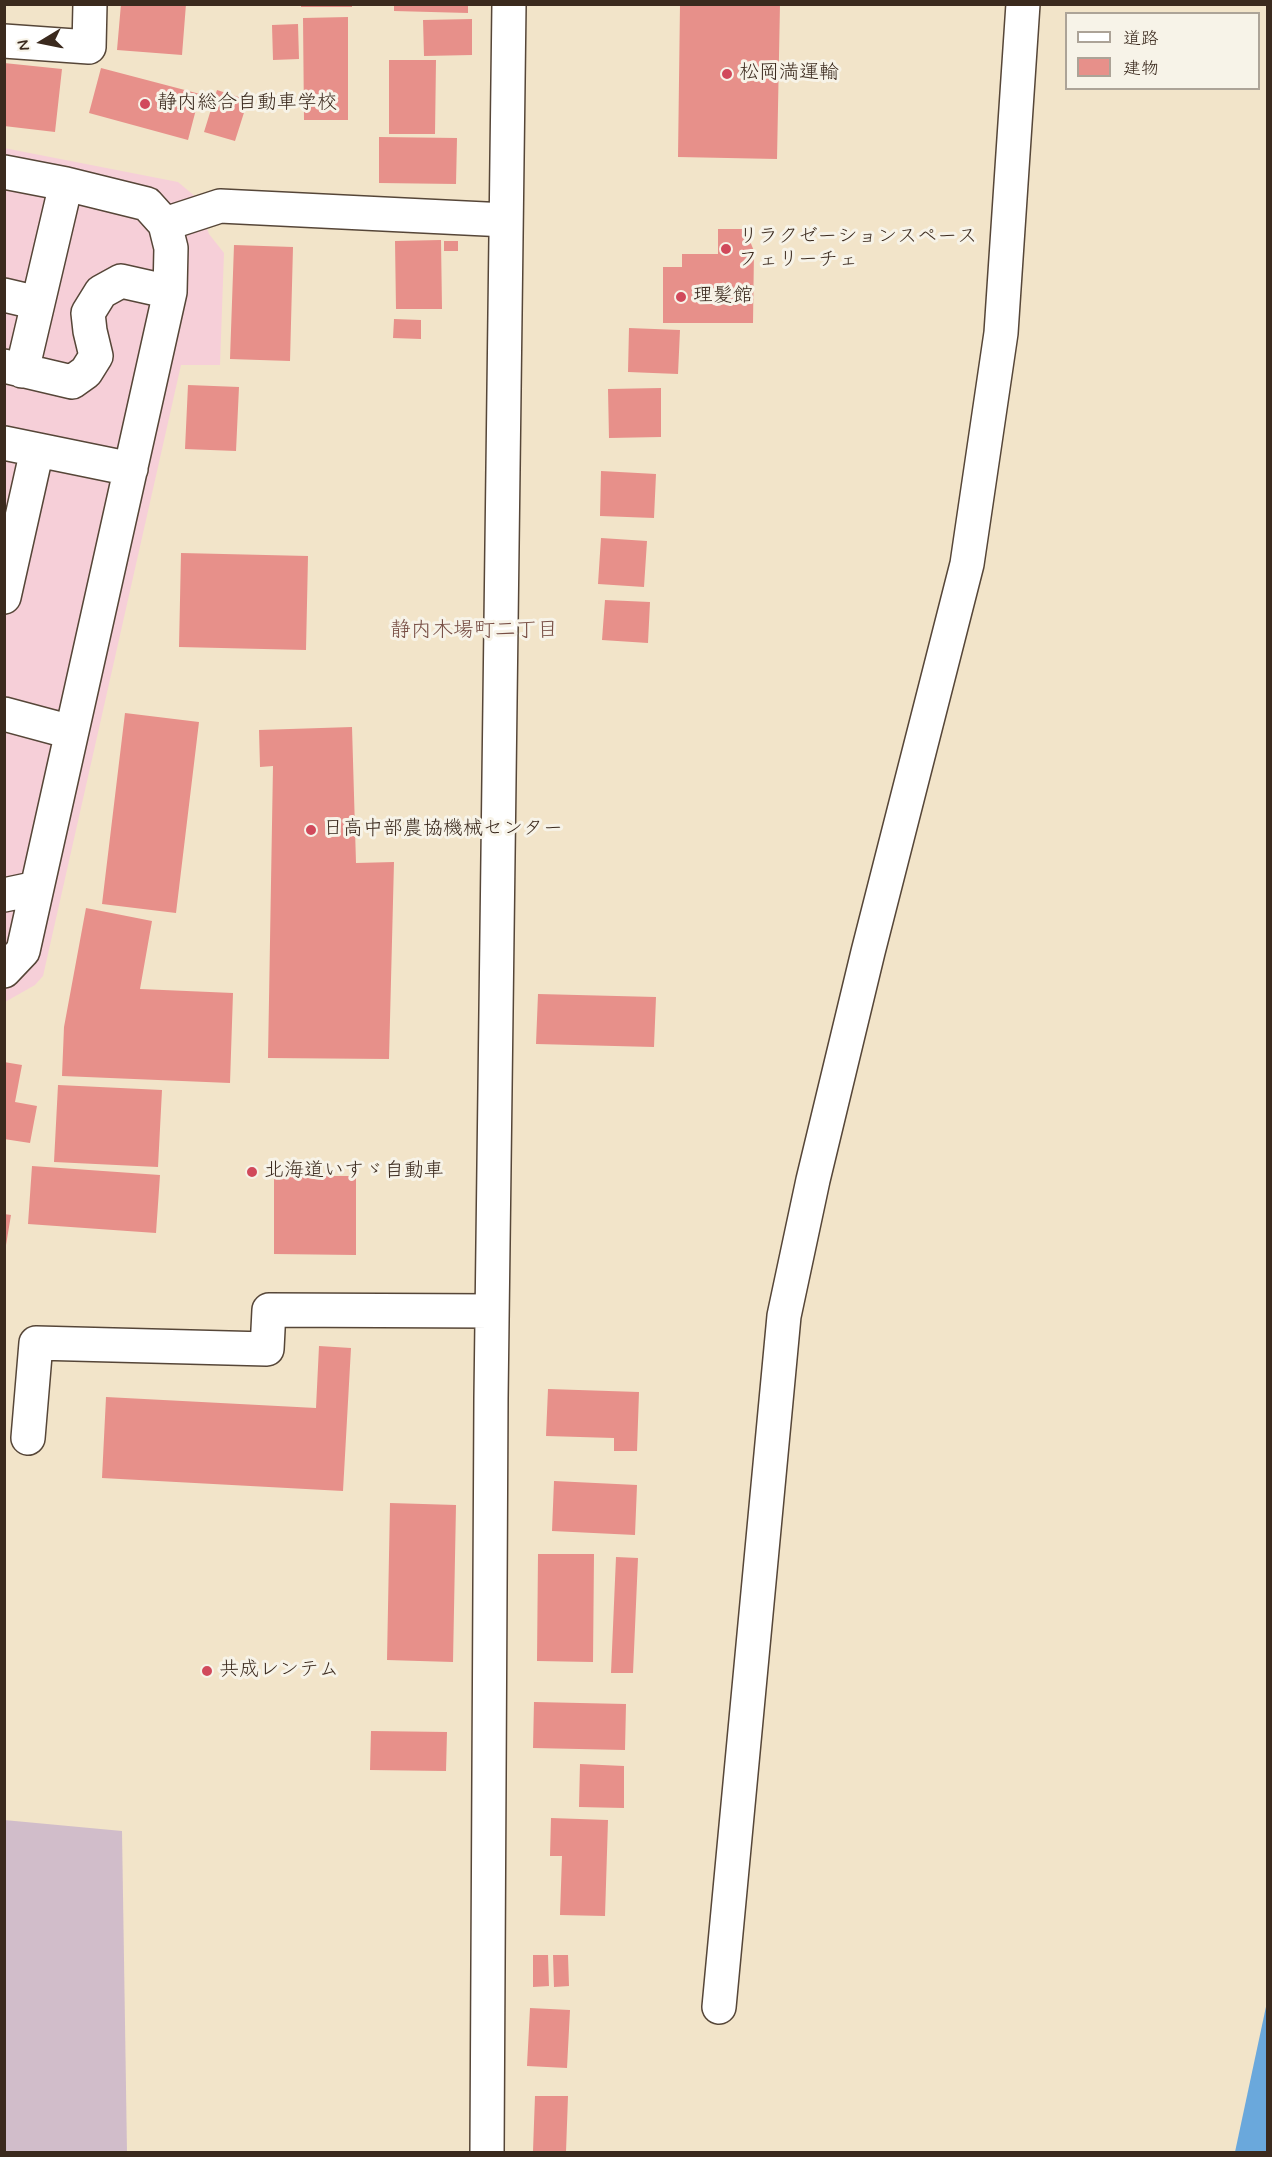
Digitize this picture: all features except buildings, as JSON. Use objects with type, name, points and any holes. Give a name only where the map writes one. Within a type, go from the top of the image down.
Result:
[{"type":"street","points":[[4,41],[89,46],[90,4]]},
{"type":"street","points":[[487,2152],[492,1311],[508,4]]},
{"type":"street","points":[[719,2007],[784,1317],[813,1180],[865,963],[967,564],[1001,333],[1023,4]]},
{"type":"street","points":[[4,172],[66,184],[147,204],[165,224],[171,248],[170,292],[23,951],[4,971]]},
{"type":"street","points":[[66,184],[38,303],[13,369],[72,382],[86,372],[96,356],[88,313],[101,292],[121,281],[170,292]]},
{"type":"street","points":[[165,224],[220,206],[506,220]]},
{"type":"street","points":[[4,295],[38,303]]},
{"type":"street","points":[[4,443],[131,469]]},
{"type":"street","points":[[4,597],[37,450]]},
{"type":"street","points":[[4,714],[71,732]]},
{"type":"street","points":[[4,896],[37,888]]},
{"type":"street","points":[[28,1438],[36,1343],[267,1349],[269,1310],[492,1311]]},
{"type":"shaded area","points":[[4,148],[178,182],[197,198],[209,234],[224,253],[220,365],[181,365],[43,976],[35,985],[5,1002]]},
{"type":"shaded area","points":[[4,1820],[122,1831],[127,2152],[5,2152]]},
{"type":"water","points":[[1267,2002],[1267,2152],[1235,2152]]},
{"type":"place","name":"松岡満運輸","points":[[727,74]]},
{"type":"place","name":"静内総合自動車学校","points":[[145,104]]},
{"type":"place","name":"リラクゼーションスペース フェリーチェ","points":[[726,249]]},
{"type":"place","name":"理髪館","points":[[681,297]]},
{"type":"place","name":"日高中部農協機械センター","points":[[311,830]]},
{"type":"place","name":"北海道いすゞ自動車","points":[[252,1172]]},
{"type":"place","name":"共成レンテム","points":[[207,1671]]},
{"type":"district","name":"静内木場町二丁目","points":[[474,632]]}]
